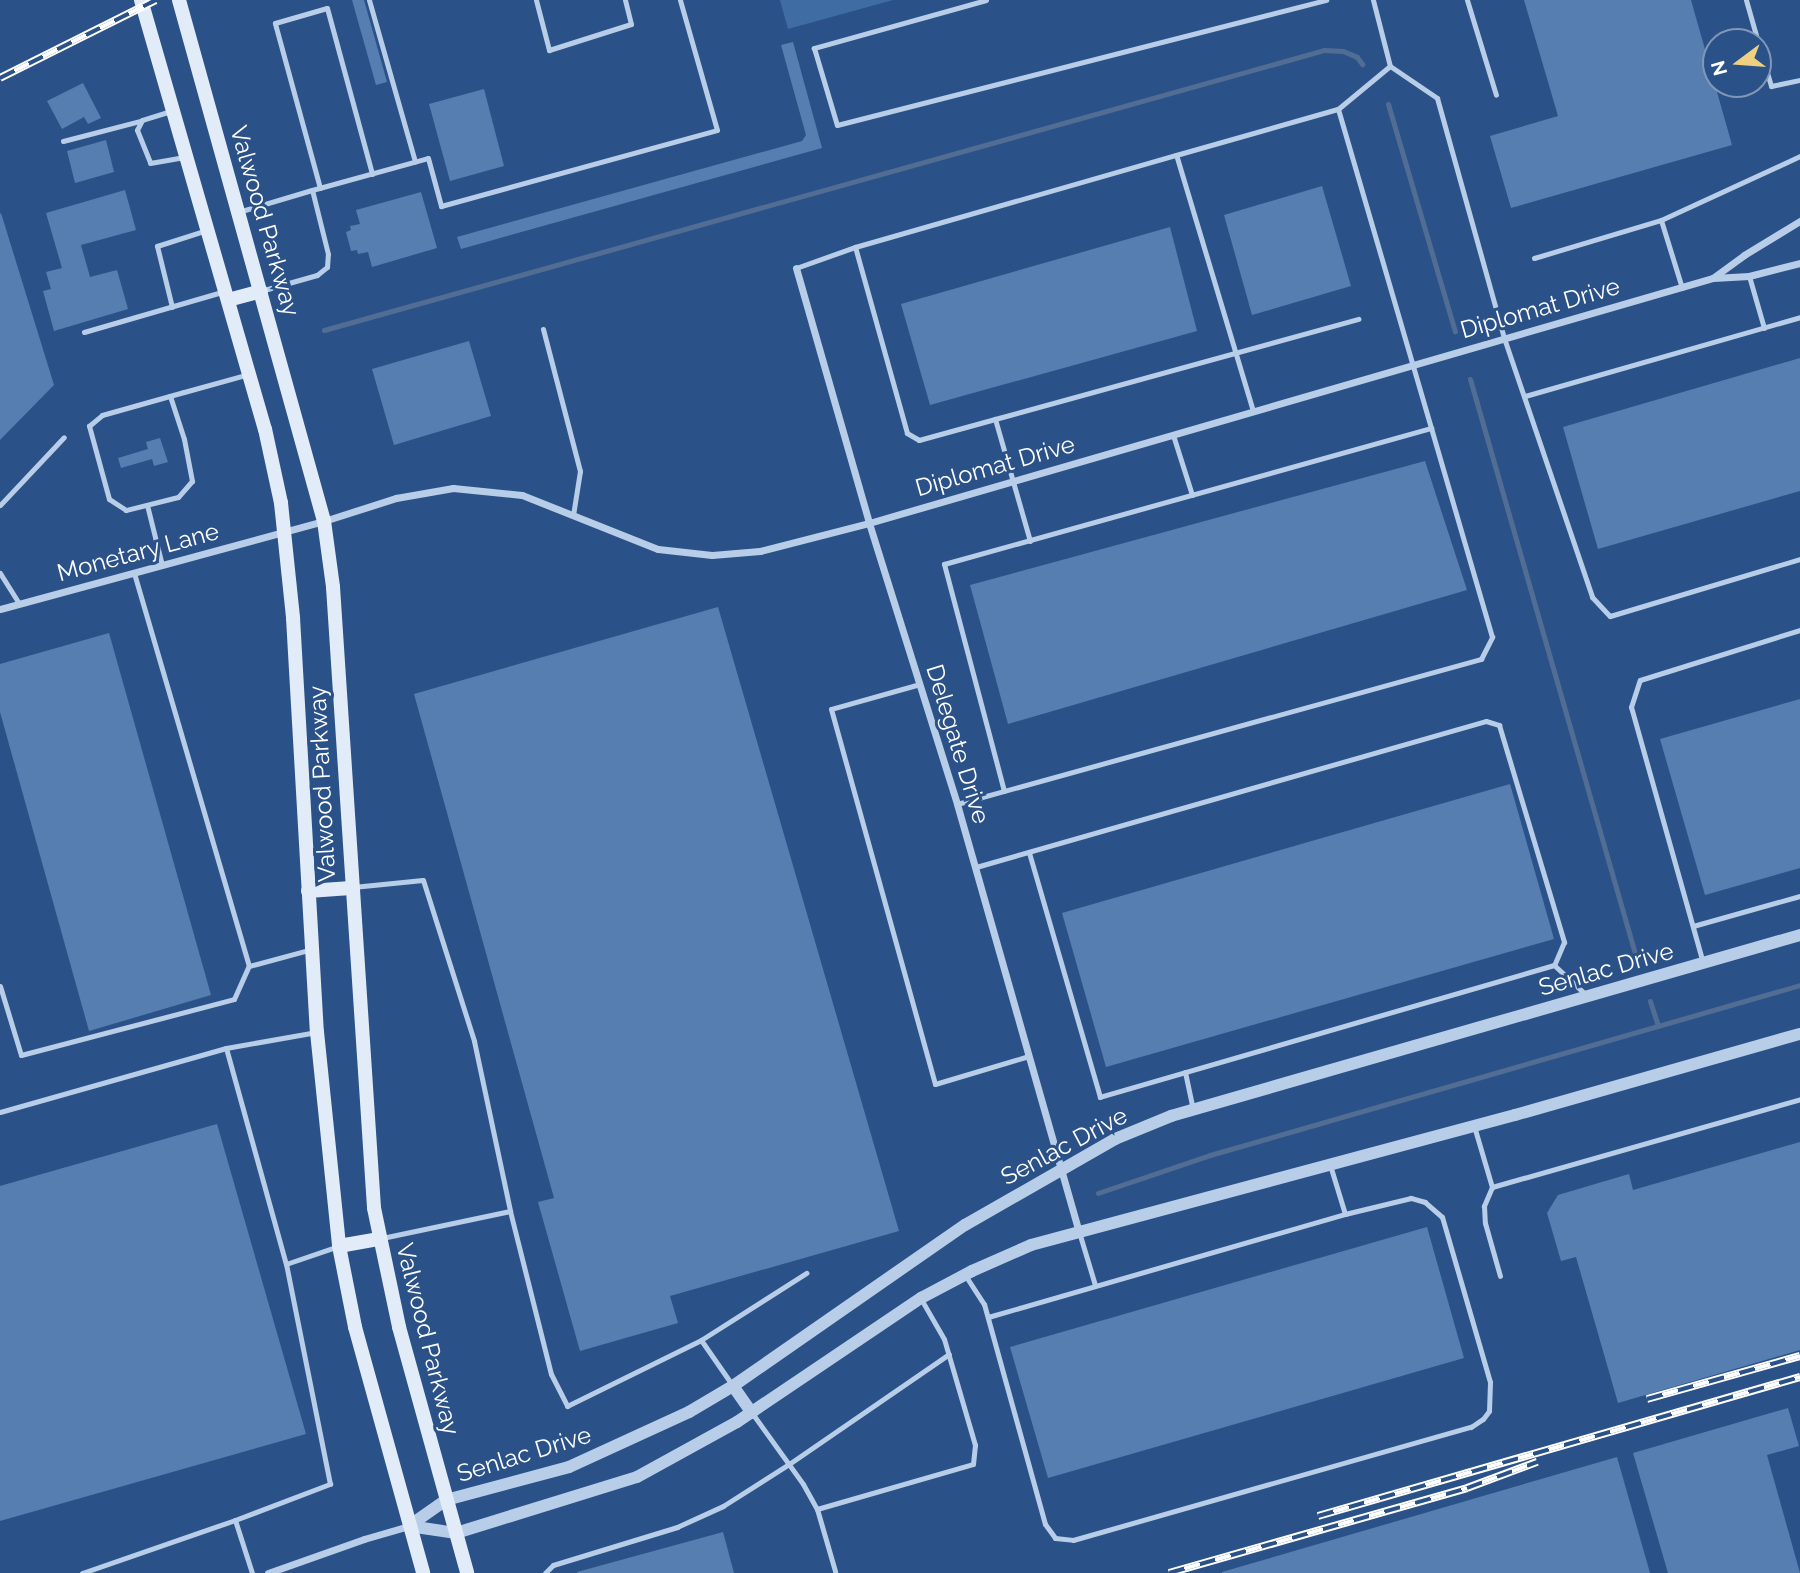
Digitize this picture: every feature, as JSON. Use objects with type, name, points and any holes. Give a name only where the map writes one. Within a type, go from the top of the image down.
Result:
[{"type":"main road","name":"Valwood Parkway","points":[[141,0],[273,462],[285,531],[317,1032],[339,1246],[355,1327],[423,1573]]},
{"type":"main road","name":"Valwood Parkway","points":[[179,0],[324,521],[333,587],[370,1171],[379,1239],[399,1327],[467,1573]]},
{"type":"main road","points":[[227,296],[261,291]]},
{"type":"main road","points":[[308,891],[351,888]]},
{"type":"main road","points":[[339,1246],[379,1239]]},
{"type":"street","name":"Diplomat Drive","points":[[1713,278],[1744,255],[1800,221]]},
{"type":"street","name":"Diplomat Drive","points":[[285,531],[396,498],[453,488],[522,495],[644,545],[712,555],[760,551],[869,523],[1713,278],[1749,276],[1800,262]]},
{"type":"street","name":"Delegate Drive","points":[[796,268],[869,523],[957,804],[1063,1167],[1079,1231]]},
{"type":"street","name":"Monetary Lane","points":[[0,609],[285,531]]},
{"type":"street","name":"Senlac Drive","points":[[410,1527],[446,1500],[569,1467],[647,1434],[733,1387],[965,1225],[1115,1139],[1193,1110],[1800,935]]},
{"type":"street","name":"Senlac Drive","points":[[268,1573],[364,1539],[410,1527],[456,1533],[637,1477],[752,1413],[921,1298],[1031,1245],[1474,1126],[1800,1034]]},
{"type":"street","points":[[733,1387],[752,1413]]},
{"type":"lane","points":[[369,0],[415,162]]},
{"type":"lane","points":[[536,0],[549,50],[631,24],[625,0]]},
{"type":"lane","points":[[239,212],[428,158],[441,206],[717,130],[680,0]]},
{"type":"lane","points":[[986,0],[814,48],[837,125],[1326,0]]},
{"type":"lane","points":[[1373,0],[1390,66],[1437,98],[1504,338],[1592,597],[1610,617],[1800,559]]},
{"type":"lane","points":[[1467,0],[1496,95]]},
{"type":"lane","points":[[1746,0],[1754,28]]},
{"type":"lane","points":[[320,188],[275,23],[327,8],[372,174]]},
{"type":"lane","points":[[796,268],[855,247],[1338,110],[1390,66]]},
{"type":"lane","points":[[1772,86],[1800,80]]},
{"type":"lane","points":[[63,141],[174,110]]},
{"type":"lane","points":[[957,804],[1480,659],[1492,637],[1338,110]]},
{"type":"lane","points":[[142,120],[137,131],[148,161],[153,164],[187,156]]},
{"type":"lane","points":[[1176,155],[1253,411]]},
{"type":"lane","points":[[1534,258],[1661,219],[1800,156]]},
{"type":"lane","points":[[261,291],[317,275],[327,267],[328,254],[312,190]]},
{"type":"lane","points":[[1661,219],[1682,288]]},
{"type":"lane","points":[[172,307],[157,246],[207,230]]},
{"type":"lane","points":[[855,247],[907,433],[919,440],[1359,319]]},
{"type":"lane","points":[[1749,276],[1764,328]]},
{"type":"lane","points":[[85,332],[172,307],[227,296]]},
{"type":"lane","points":[[1525,396],[1800,317]]},
{"type":"lane","points":[[543,329],[580,471],[573,515]]},
{"type":"lane","points":[[170,396],[184,439],[192,481],[178,497],[126,510],[109,499],[89,426],[102,415],[170,396],[249,374]]},
{"type":"lane","points":[[995,419],[1030,541]]},
{"type":"lane","points":[[1004,791],[944,564],[1431,428]]},
{"type":"lane","points":[[1173,435],[1192,495]]},
{"type":"lane","points":[[0,505],[64,437]]},
{"type":"lane","points":[[147,505],[162,565]]},
{"type":"lane","points":[[0,573],[19,604]]},
{"type":"lane","points":[[0,986],[21,1055],[234,999],[249,966],[134,573]]},
{"type":"lane","points":[[1703,963],[1631,707],[1640,680],[1800,630]]},
{"type":"lane","points":[[920,684],[831,709],[935,1084],[1029,1056]]},
{"type":"lane","points":[[975,867],[1486,721],[1499,725],[1564,942],[1554,965]]},
{"type":"lane","points":[[1029,852],[1100,1097],[1554,965]]},
{"type":"lane","points":[[351,888],[423,880],[474,1041],[510,1211],[551,1374],[567,1406],[701,1340],[806,1273]]},
{"type":"lane","points":[[1693,926],[1800,896]]},
{"type":"lane","points":[[249,966],[312,949]]},
{"type":"lane","points":[[1554,965],[1587,996]]},
{"type":"lane","points":[[0,1112],[226,1048],[317,1032]]},
{"type":"lane","points":[[82,1573],[330,1484],[286,1264],[226,1048]]},
{"type":"lane","points":[[1185,1072],[1193,1110]]},
{"type":"lane","points":[[1492,1187],[1800,1099]]},
{"type":"lane","points":[[1474,1126],[1492,1187],[1484,1206],[1485,1223],[1500,1276]]},
{"type":"lane","points":[[1330,1164],[1345,1214]]},
{"type":"lane","points":[[965,1275],[984,1304],[1045,1524],[1055,1538],[1073,1540],[1471,1426],[1483,1419],[1489,1411],[1490,1382],[1442,1217],[1437,1209],[1411,1198],[1345,1214],[988,1317]]},
{"type":"lane","points":[[379,1239],[510,1211]]},
{"type":"lane","points":[[1079,1231],[1095,1285]]},
{"type":"lane","points":[[286,1264],[339,1246]]},
{"type":"lane","points":[[817,1509],[973,1464],[975,1445],[949,1354],[940,1328],[921,1298]]},
{"type":"lane","points":[[701,1340],[733,1387]]},
{"type":"lane","points":[[545,1573],[553,1565],[657,1534],[708,1514],[789,1464],[949,1354]]},
{"type":"lane","points":[[752,1413],[817,1509],[835,1571]]},
{"type":"lane","points":[[234,1520],[252,1573]]},
{"type":"shaded area","points":[[780,0],[893,0],[788,29]]},
{"type":"building","points":[[352,0],[364,0],[387,82],[376,85]]},
{"type":"building","points":[[1524,0],[1691,0],[1702,39],[1702,98],[1719,98],[1732,145],[1511,208],[1490,136],[1558,116]]},
{"type":"building","points":[[793,42],[822,148],[461,249],[457,237],[802,141],[806,135],[781,45]]},
{"type":"building","points":[[83,83],[101,118],[88,124],[84,117],[62,129],[47,101]]},
{"type":"building","points":[[484,89],[504,166],[450,181],[429,104]]},
{"type":"building","points":[[106,140],[114,172],[75,183],[67,151]]},
{"type":"building","points":[[1322,186],[1351,286],[1252,315],[1224,215]]},
{"type":"building","points":[[125,190],[136,230],[81,245],[90,277],[117,270],[128,309],[54,331],[43,291],[51,289],[46,272],[62,268],[46,213]]},
{"type":"building","points":[[421,192],[437,248],[372,267],[368,252],[358,254],[357,250],[351,251],[346,232],[351,230],[350,226],[360,224],[356,210]]},
{"type":"building","points":[[0,214],[54,385],[0,440]]},
{"type":"building","points":[[1170,227],[1197,331],[930,405],[901,304]]},
{"type":"building","points":[[469,341],[491,416],[394,445],[372,369]]},
{"type":"building","points":[[1800,358],[1800,491],[1598,549],[1563,427]]},
{"type":"building","points":[[160,438],[168,462],[154,466],[152,459],[121,468],[118,458],[148,449],[146,442]]},
{"type":"building","points":[[1425,461],[1467,590],[1008,724],[970,585]]},
{"type":"building","points":[[718,607],[899,1231],[670,1296],[678,1323],[580,1351],[538,1202],[554,1198],[414,694]]},
{"type":"building","points":[[109,633],[211,995],[89,1031],[0,712],[0,664]]},
{"type":"building","points":[[1800,699],[1800,868],[1705,895],[1660,739]]},
{"type":"building","points":[[1510,784],[1554,939],[1106,1067],[1062,913]]},
{"type":"building","points":[[217,1124],[306,1434],[0,1521],[0,1186]]},
{"type":"building","points":[[1800,1142],[1800,1350],[1618,1403],[1576,1257],[1561,1261],[1547,1213],[1558,1195],[1629,1174],[1633,1190]]},
{"type":"building","points":[[1427,1227],[1464,1358],[1048,1478],[1010,1347]]},
{"type":"building","points":[[1788,1408],[1799,1446],[1767,1455],[1800,1573],[1668,1573],[1633,1453]]},
{"type":"building","points":[[1617,1457],[1650,1573],[1222,1573],[1222,1572]]},
{"type":"building","points":[[723,1532],[734,1573],[577,1573],[577,1572]]},
{"type":"waterway","points":[[324,330],[1324,50],[1343,51],[1357,57],[1362,64]]},
{"type":"waterway","points":[[1388,104],[1455,331]]},
{"type":"waterway","points":[[1470,379],[1636,957]]},
{"type":"waterway","points":[[1098,1193],[1210,1155],[1800,985]]},
{"type":"waterway","points":[[1650,1001],[1658,1026]]},
{"type":"railway","points":[[0,78],[156,0]]},
{"type":"railway","points":[[1647,1399],[1800,1356]]},
{"type":"railway","points":[[1318,1516],[1800,1377]]},
{"type":"railway","points":[[1169,1573],[1467,1488],[1537,1462]]}]
